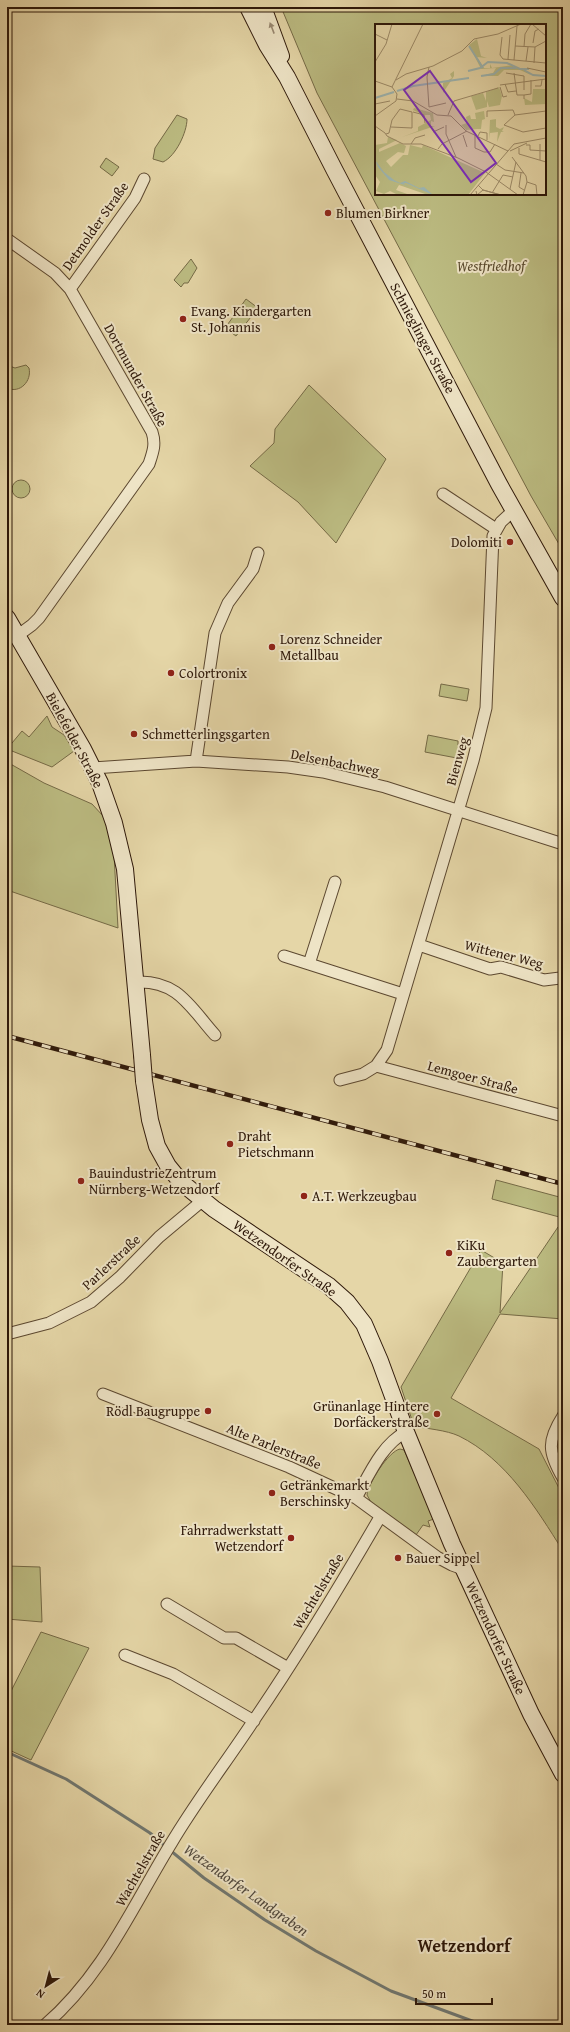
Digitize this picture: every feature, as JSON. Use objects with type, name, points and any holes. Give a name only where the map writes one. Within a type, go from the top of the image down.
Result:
[{"type":"street","name":"Schnieglinger Straße","points":[[248,7],[267,45],[287,77],[514,510],[563,598]]},
{"type":"street","name":"Schnieglinger Straße","points":[[264,7],[287,77]]},
{"type":"street","name":"Detmolder Straße","points":[[70,289],[136,198],[144,179]]},
{"type":"street","name":"Dortmunder Straße","points":[[7,239],[55,273],[70,289],[152,432],[155,450],[149,464],[38,618],[32,625],[17,636]]},
{"type":"street","points":[[443,494],[496,529],[514,510]]},
{"type":"street","name":"Bienweg","points":[[376,1066],[386,1050],[419,945],[486,708],[492,544],[496,529]]},
{"type":"street","points":[[196,761],[216,633],[228,603],[254,568],[258,553]]},
{"type":"street","name":"Bielefelder Straße","points":[[7,618],[93,768],[106,798],[122,852],[138,1013]]},
{"type":"street","name":"Delsenbachweg","points":[[93,768],[196,761],[288,767],[323,772],[384,787],[563,844]]},
{"type":"street","points":[[309,964],[335,882]]},
{"type":"street","name":"Wittener Weg","points":[[419,945],[490,969],[501,968],[544,980],[560,978]]},
{"type":"street","points":[[284,956],[403,994]]},
{"type":"street","points":[[136,982],[152,982],[169,988],[185,1000],[215,1035]]},
{"type":"street","name":"Wetzendorfer Straße","points":[[138,1013],[144,1081],[150,1120],[157,1146],[174,1173],[202,1201],[316,1276],[346,1302],[356,1313],[370,1335],[406,1432],[463,1569],[543,1739],[563,1774]]},
{"type":"street","points":[[340,1080],[363,1074],[376,1066]]},
{"type":"street","name":"Lemgoer Straße","points":[[376,1066],[563,1116]]},
{"type":"street","name":"Parlerstraße","points":[[7,1334],[49,1323],[91,1302],[120,1277],[159,1237],[202,1201]]},
{"type":"street","name":"Alte Parlerstraße","points":[[103,1394],[289,1466],[356,1498],[380,1517],[437,1557],[463,1569]]},
{"type":"street","points":[[563,1416],[551,1437],[551,1452],[563,1478]]},
{"type":"street","points":[[356,1498],[387,1448],[398,1436],[406,1432]]},
{"type":"street","name":"Wachtelstraße","points":[[45,2025],[76,1996],[96,1970],[118,1937],[171,1843],[288,1668],[380,1517]]},
{"type":"street","points":[[167,1604],[224,1638],[236,1638],[288,1668]]},
{"type":"street","points":[[125,1655],[173,1674],[254,1720]]},
{"type":"green space","name":"Westfriedhof","points":[[281,7],[563,7],[563,551],[531,496],[317,93]]},
{"type":"green space","points":[[177,115],[187,119],[187,124],[180,143],[172,155],[163,162],[153,159],[155,148]]},
{"type":"green space","points":[[106,158],[119,167],[112,176],[100,167]]},
{"type":"green space","points":[[191,259],[197,268],[188,283],[184,283],[181,287],[174,280]]},
{"type":"green space","points":[[246,299],[258,308],[236,336],[225,328]]},
{"type":"green space","points":[[7,365],[15,368],[26,365],[29,368],[29,377],[27,382],[20,388],[7,388]]},
{"type":"green space","points":[[309,385],[386,459],[336,543],[298,502],[250,466],[274,443],[275,429]]},
{"type":"green space","points":[[21,480],[27,483],[30,489],[27,495],[21,498],[15,495],[12,489],[15,483]]},
{"type":"green space","points":[[441,684],[469,689],[467,701],[439,696]]},
{"type":"green space","points":[[47,716],[52,727],[64,735],[74,751],[52,767],[7,749],[22,731],[29,737]]},
{"type":"green space","points":[[428,735],[458,741],[458,745],[464,746],[462,759],[425,752]]},
{"type":"green space","points":[[7,762],[44,783],[92,804],[104,817],[114,854],[118,928],[7,890]]},
{"type":"green space","points":[[496,1180],[563,1198],[563,1218],[492,1199]]},
{"type":"green space","points":[[558,1227],[563,1228],[563,1319],[500,1314],[451,1398],[539,1449],[563,1496],[563,1551],[531,1502],[505,1471],[491,1458],[476,1446],[459,1436],[443,1431],[414,1426],[401,1387],[481,1250],[503,1263],[500,1313]]},
{"type":"green space","points":[[400,1449],[404,1450],[434,1519],[428,1521],[430,1527],[423,1525],[416,1535],[372,1504],[367,1495],[371,1483],[385,1461],[395,1451]]},
{"type":"green space","points":[[7,1566],[40,1567],[42,1622],[7,1619]]},
{"type":"green space","points":[[41,1632],[89,1648],[31,1760],[7,1749],[7,1699]]},
{"type":"waterway","name":"Wetzendorfer Landgraben","points":[[7,1752],[66,1779],[150,1833],[166,1847]]},
{"type":"waterway","name":"Wetzendorfer Landgraben","points":[[171,1851],[204,1878],[265,1920],[316,1951],[391,1991],[483,2025]]},
{"type":"railway","points":[[7,1036],[563,1184]]},
{"type":"place","name":"Blumen Birkner","points":[[328,213]]},
{"type":"place","name":"Evang. Kindergarten St. Johannis","points":[[183,319]]},
{"type":"place","name":"Dolomiti","points":[[510,542]]},
{"type":"place","name":"Lorenz Schneider Metallbau","points":[[272,647]]},
{"type":"place","name":"Colortronix","points":[[171,673]]},
{"type":"place","name":"Schmetterlingsgarten","points":[[134,734]]},
{"type":"place","name":"Draht Pietschmann","points":[[230,1144]]},
{"type":"place","name":"BauindustrieZentrum Nürnberg-Wetzendorf","points":[[81,1181]]},
{"type":"place","name":"A.T. Werkzeugbau","points":[[304,1196]]},
{"type":"place","name":"KiKu Zaubergarten","points":[[449,1253]]},
{"type":"place","name":"Rödl Baugruppe","points":[[208,1411]]},
{"type":"place","name":"Grünanlage Hintere Dorfäckerstraße","points":[[437,1414]]},
{"type":"place","name":"Getränkemarkt Berschinsky","points":[[272,1493]]},
{"type":"place","name":"Fahrradwerkstatt Wetzendorf","points":[[291,1538]]},
{"type":"place","name":"Bauer Sippel","points":[[398,1558]]},
{"type":"district","name":"Wetzendorf","points":[[464,1946]]}]
